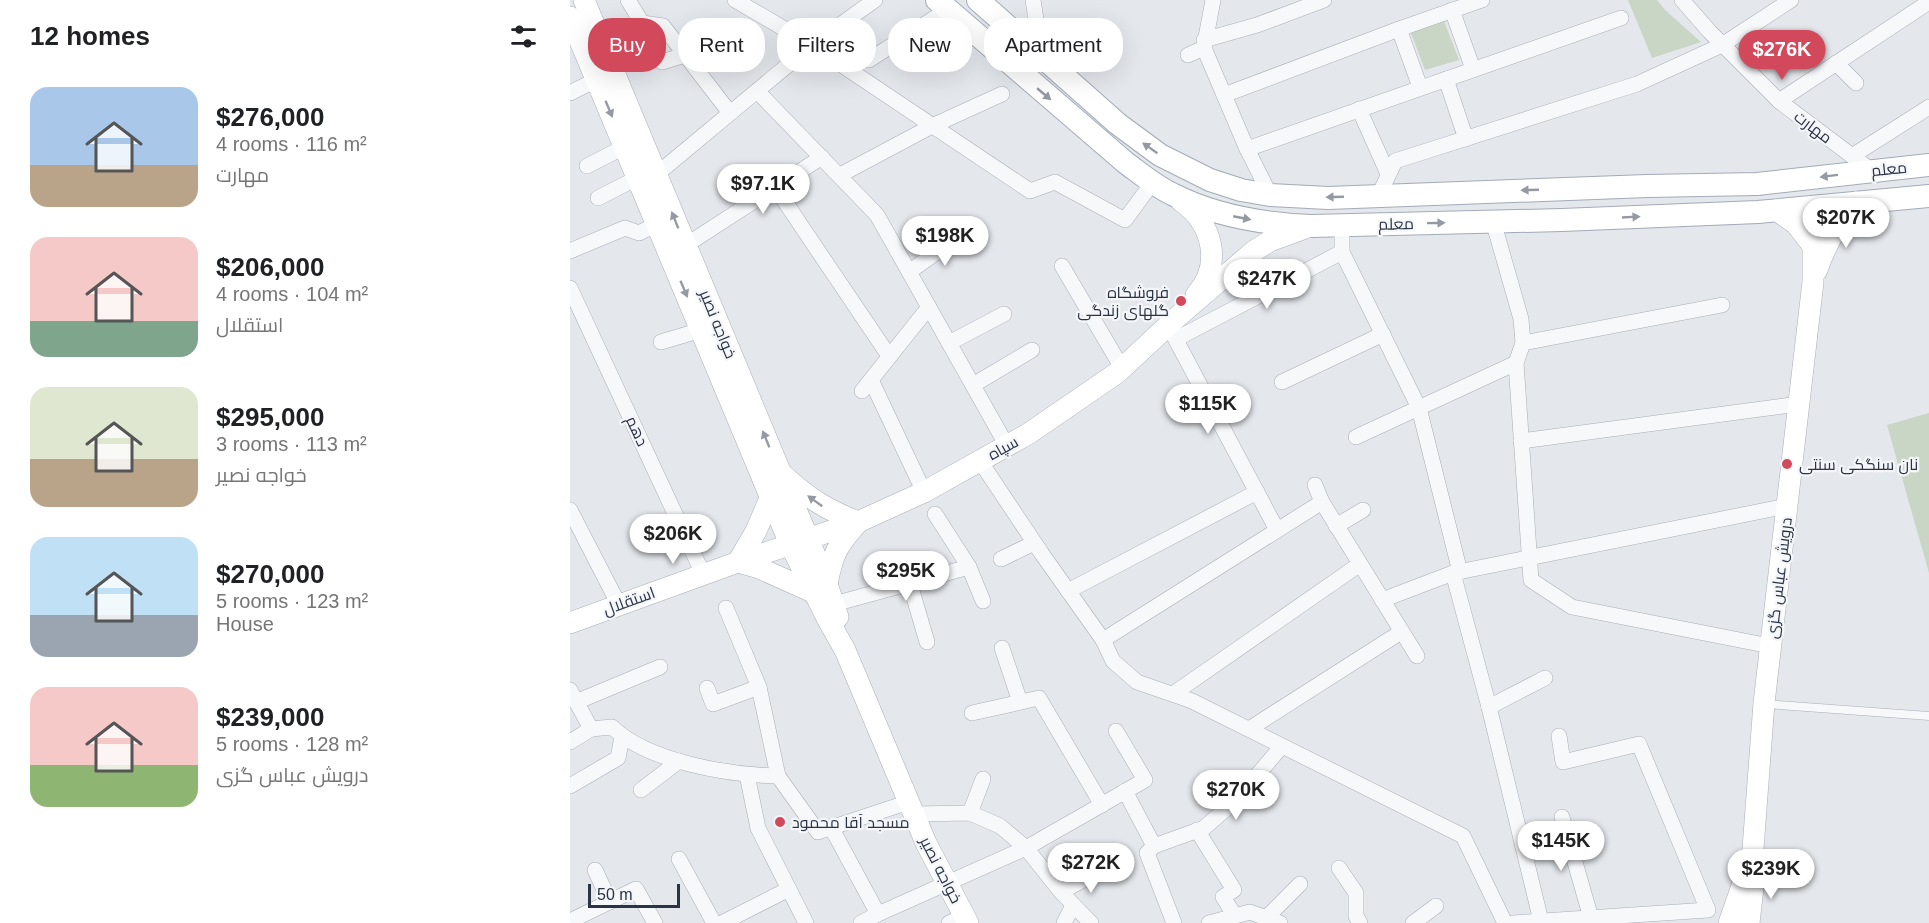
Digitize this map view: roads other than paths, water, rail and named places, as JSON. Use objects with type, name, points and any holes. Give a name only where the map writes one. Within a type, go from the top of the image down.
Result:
[{"type":"main road","name":"معلم","points":[[978,0],[998,18]]},
{"type":"main road","name":"معلم","points":[[946,9],[1152,183],[1174,195],[1231,216],[1286,225],[1311,226],[1562,220],[1776,210],[1929,195]]},
{"type":"main road","points":[[946,9],[968,10],[984,18]]},
{"type":"main road","name":"معلم","points":[[1058,72],[1118,124],[1160,155],[1210,180],[1241,190],[1270,195],[1328,198],[1757,184],[1929,165]]},
{"type":"main road","points":[[1562,220],[1566,208],[1573,199],[1632,195],[1647,186]]},
{"type":"street","name":"خواجه نصیر","points":[[584,0],[592,18]]},
{"type":"street","points":[[628,0],[635,18]]},
{"type":"street","points":[[735,0],[777,25]]},
{"type":"street","points":[[850,18],[875,0]]},
{"type":"street","points":[[1033,0],[1036,18]]},
{"type":"street","points":[[1213,0],[1204,44],[1247,149],[1270,195]]},
{"type":"street","points":[[1188,55],[1204,44],[1324,0]]},
{"type":"street","points":[[1224,95],[1482,0]]},
{"type":"street","name":"مهارت","points":[[1682,0],[1722,45],[1779,101],[1872,171]]},
{"type":"street","points":[[1378,195],[1395,161],[1637,84],[1722,45],[1791,0]]},
{"type":"street","points":[[1779,101],[1929,2]]},
{"type":"street","points":[[876,55],[946,9]]},
{"type":"street","points":[[1452,10],[1473,69]]},
{"type":"street","name":"خواجه نصیر","points":[[570,17],[624,147],[647,176],[686,245],[721,354],[771,496],[799,541],[825,594],[845,650],[912,808],[948,884],[961,920]]},
{"type":"street","points":[[1247,149],[1621,18]]},
{"type":"street","points":[[1399,29],[1420,87]]},
{"type":"street","points":[[666,31],[678,46]]},
{"type":"street","points":[[1836,63],[1856,83]]},
{"type":"street","name":"خواجه نصیر","points":[[612,72],[647,176],[657,224],[701,330],[721,354],[779,471],[799,541]]},
{"type":"street","points":[[698,72],[730,113]]},
{"type":"street","points":[[598,198],[647,176],[780,72]]},
{"type":"street","points":[[852,72],[1030,191],[1056,182],[1125,220],[1152,183]]},
{"type":"street","points":[[1446,79],[1466,139]]},
{"type":"street","points":[[570,93],[596,80]]},
{"type":"street","points":[[757,91],[877,215],[1007,446]]},
{"type":"street","points":[[840,175],[932,126],[1002,94]]},
{"type":"street","points":[[1852,156],[1929,106]]},
{"type":"street","points":[[1359,109],[1388,174]]},
{"type":"street","points":[[587,166],[624,147]]},
{"type":"street","points":[[686,245],[822,157]]},
{"type":"street","points":[[775,187],[889,356]]},
{"type":"street","points":[[1173,327],[1204,286],[1212,253],[1209,235],[1202,219],[1192,208],[1174,195]]},
{"type":"street","points":[[1813,282],[1824,248],[1838,223],[1856,202]]},
{"type":"street","points":[[1776,210],[1796,224],[1813,246],[1813,282]]},
{"type":"street","points":[[1493,222],[1521,320],[1523,343],[1516,363],[1532,580],[1572,607],[1770,646]]},
{"type":"street","points":[[570,251],[625,228],[639,233],[657,224]]},
{"type":"street","points":[[1342,225],[1342,252],[1419,408],[1456,573],[1541,921]]},
{"type":"street","points":[[1173,327],[1254,251],[1270,241],[1311,226]]},
{"type":"street","points":[[909,273],[962,234]]},
{"type":"street","points":[[1173,327],[1342,252]]},
{"type":"street","points":[[1062,266],[1122,369]]},
{"type":"street","name":"درویش عباس گزی","points":[[1749,923],[1764,704],[1813,282]]},
{"type":"street","name":"دهم","points":[[570,288],[703,574]]},
{"type":"street","points":[[1523,343],[1722,305]]},
{"type":"street","points":[[924,492],[866,386],[929,308]]},
{"type":"street","points":[[949,343],[1004,314]]},
{"type":"street","points":[[1173,327],[1277,530]]},
{"type":"street","name":"سپاه","points":[[799,541],[858,522],[924,492],[1028,434],[1122,369],[1173,327]]},
{"type":"street","points":[[661,342],[701,330]]},
{"type":"street","points":[[1282,382],[1383,334]]},
{"type":"street","points":[[973,385],[1032,350]]},
{"type":"street","points":[[1356,438],[1516,363]]},
{"type":"street","points":[[1521,441],[1799,404]]},
{"type":"street","points":[[980,461],[1034,543],[1103,640],[1113,661],[1137,682],[1192,701],[1464,836],[1505,923]]},
{"type":"street","points":[[779,471],[825,509],[858,522],[838,546],[825,594]]},
{"type":"street","points":[[1315,485],[1336,526],[1417,656]]},
{"type":"street","points":[[1068,591],[1257,492]]},
{"type":"street","points":[[771,496],[756,531],[738,562],[825,594],[910,584],[969,567]]},
{"type":"street","points":[[1103,640],[1322,502]]},
{"type":"street","points":[[1382,600],[1456,573],[1787,506]]},
{"type":"street","points":[[570,510],[619,605]]},
{"type":"street","points":[[1336,526],[1363,510]]},
{"type":"street","points":[[935,514],[969,567],[983,601]]},
{"type":"street","name":"استقلال","points":[[570,623],[799,541]]},
{"type":"street","points":[[1001,559],[1034,543]]},
{"type":"street","points":[[1173,694],[1360,564]]},
{"type":"street","points":[[910,584],[927,642]]},
{"type":"street","points":[[726,608],[759,687],[778,776],[819,832],[831,827],[912,808],[970,813],[1000,826],[1026,848],[1061,892],[1091,923]]},
{"type":"street","points":[[1249,729],[1401,632]]},
{"type":"street","points":[[1002,648],[1020,702]]},
{"type":"street","points":[[591,729],[573,696],[660,667]]},
{"type":"street","points":[[1489,707],[1545,678]]},
{"type":"street","points":[[707,688],[713,704],[759,687]]},
{"type":"street","points":[[972,713],[1039,698],[1102,804]]},
{"type":"street","points":[[570,742],[591,729],[612,727],[622,737],[671,759],[747,776],[778,776]]},
{"type":"street","points":[[861,923],[1026,848],[1145,780],[1116,731]]},
{"type":"street","points":[[1514,923],[1708,910],[1639,744],[1563,762],[1559,736]]},
{"type":"street","points":[[570,786],[618,758],[622,737]]},
{"type":"street","points":[[1174,923],[1147,853],[1154,846],[1204,828],[1237,799],[1282,746]]},
{"type":"street","points":[[641,790],[679,761]]},
{"type":"street","points":[[747,776],[758,828],[806,923]]},
{"type":"street","points":[[970,813],[983,779]]},
{"type":"street","points":[[1125,791],[1154,846]]},
{"type":"street","points":[[1562,817],[1591,918]]},
{"type":"street","points":[[831,827],[878,914]]},
{"type":"street","points":[[1197,830],[1234,890],[1224,897],[1235,916]]},
{"type":"street","points":[[679,859],[714,923]]},
{"type":"street","points":[[1061,892],[1105,868]]},
{"type":"street","points":[[1339,868],[1356,893],[1356,916],[1360,923]]},
{"type":"street","points":[[595,870],[610,902]]},
{"type":"street","name":"درویش عباس گزی","points":[[1729,923],[1742,886],[1751,875]]},
{"type":"street","points":[[1209,923],[1250,912],[1274,920],[1300,884]]},
{"type":"street","points":[[570,921],[636,889],[656,923]]},
{"type":"street","points":[[722,923],[789,889]]},
{"type":"street","points":[[1064,923],[1073,905]]},
{"type":"street","points":[[1413,923],[1436,906]]},
{"type":"lane","points":[[1764,704],[1929,716]]},
{"type":"place","name":"فروشگاه گلهای زندگی","points":[[1181,301]]},
{"type":"place","name":"نان سنگکی سنتی","points":[[1787,464]]},
{"type":"place","name":"مسجد آقا محمود","points":[[780,822]]}]
